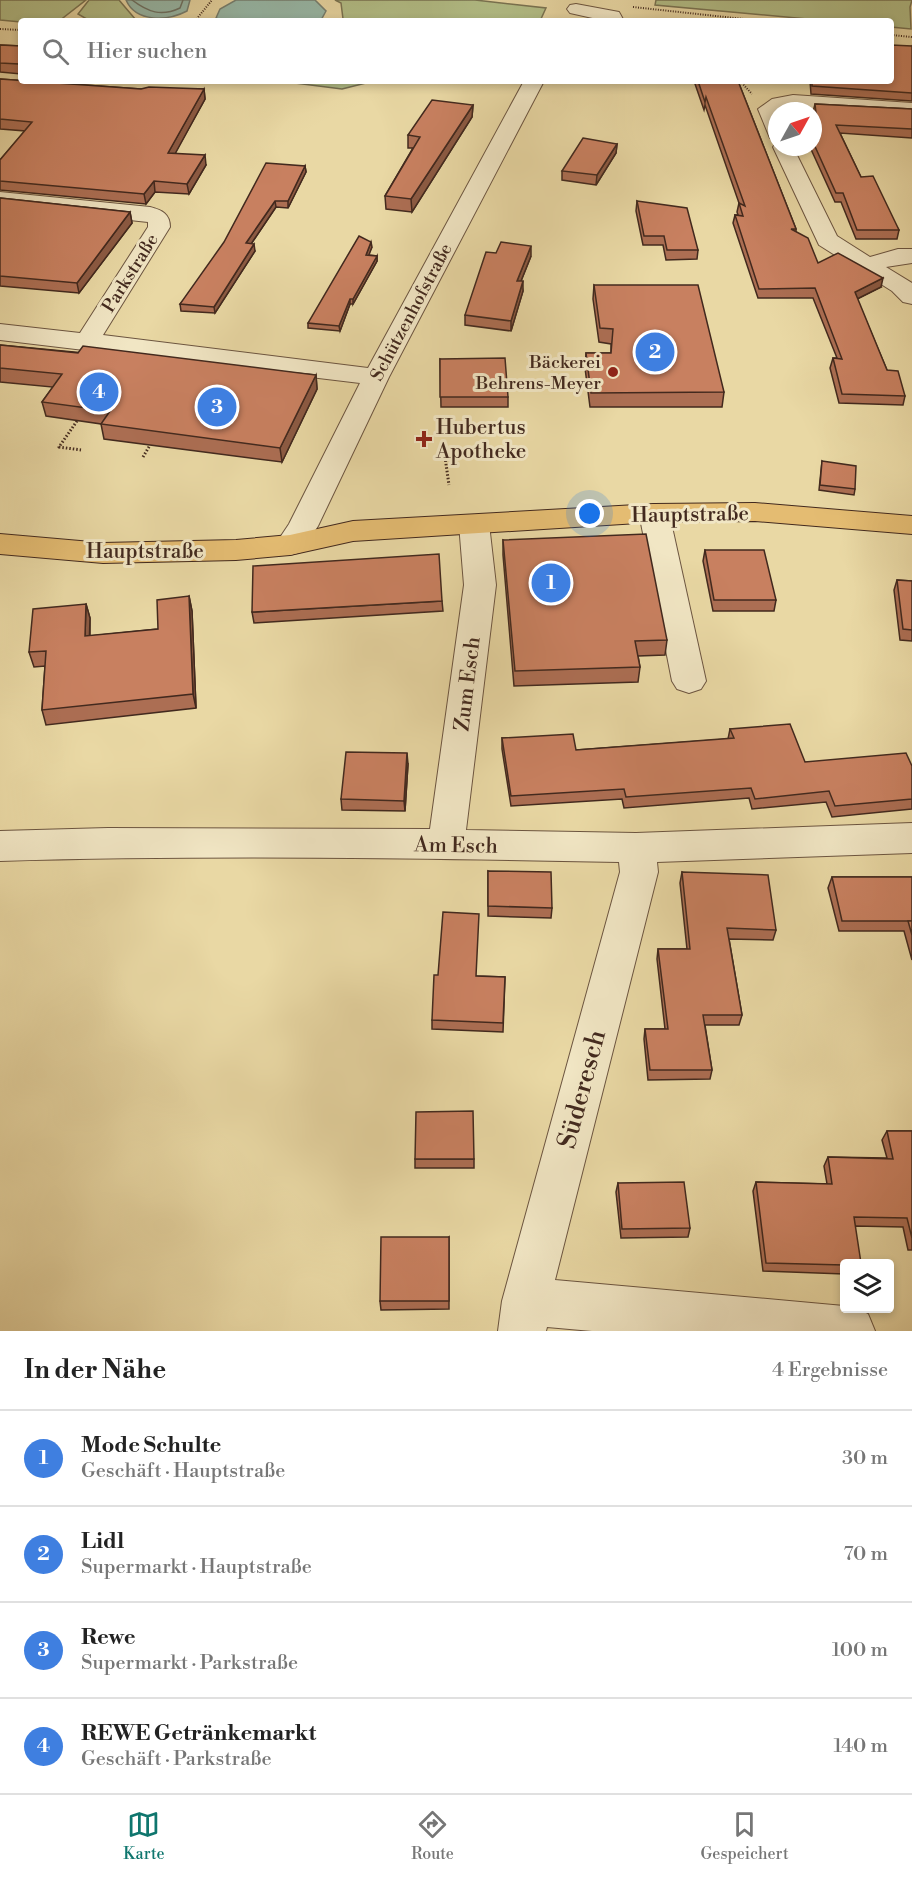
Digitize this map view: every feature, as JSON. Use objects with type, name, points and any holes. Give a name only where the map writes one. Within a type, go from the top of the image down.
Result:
[{"type":"main road","name":"Hauptstraße","points":[[0,544],[48,550],[159,554],[290,545],[354,548],[475,532],[656,521],[755,512],[912,525]]},
{"type":"main road","name":"Hauptstraße","points":[[656,521],[859,534],[912,540]]},
{"type":"street","points":[[577,8],[607,13],[614,18]]},
{"type":"street","name":"Schützenhofstraße","points":[[290,545],[303,526],[376,377],[532,84]]},
{"type":"street","points":[[786,102],[808,102]]},
{"type":"street","points":[[822,103],[912,109]]},
{"type":"street","points":[[787,156],[827,240],[901,286],[912,297]]},
{"type":"street","name":"Parkstraße","points":[[0,199],[150,213],[159,219],[159,227],[87,341]]},
{"type":"street","points":[[866,265],[898,256],[912,256]]},
{"type":"street","name":"Parkstraße","points":[[0,332],[376,377]]},
{"type":"street","points":[[656,521],[689,681]]},
{"type":"street","name":"Zum Esch","points":[[446,844],[480,585],[475,532]]},
{"type":"street","name":"Am Esch","points":[[0,846],[108,843],[446,844],[636,848],[912,838]]},
{"type":"street","name":"Süderesch","points":[[524,1316],[639,872],[636,848]]},
{"type":"street","points":[[524,1316],[851,1331]]},
{"type":"path","points":[[197,18],[212,0]]},
{"type":"path","points":[[577,8],[719,18]]},
{"type":"path","points":[[0,29],[18,30]]},
{"type":"path","points":[[894,35],[912,37]]},
{"type":"path","points":[[77,421],[59,447],[81,450]]},
{"type":"path","points":[[143,458],[150,445]]},
{"type":"path","points":[[444,450],[449,484]]},
{"type":"green space","points":[[0,0],[86,0],[63,18],[18,18],[18,22],[0,20]]},
{"type":"green space","points":[[89,0],[119,0],[134,18],[85,18],[78,14]]},
{"type":"green space","points":[[335,0],[475,0],[546,8],[541,18],[343,18],[341,3]]},
{"type":"green space","points":[[656,0],[912,0],[911,29],[894,27],[894,18],[796,18],[655,5]]},
{"type":"green space","points":[[303,84],[362,84],[342,89]]},
{"type":"water","points":[[126,0],[190,0],[187,11],[171,17],[153,18],[137,13]]},
{"type":"water","points":[[236,0],[315,0],[326,11],[322,18],[216,18],[220,9]]},
{"type":"building","points":[[0,45],[18,46],[18,64],[0,63]]},
{"type":"building","points":[[894,45],[912,46],[912,93],[812,86],[812,84],[894,84]]},
{"type":"building","points":[[0,79],[18,80],[18,84],[204,89],[168,153],[205,155],[187,184],[154,181],[144,194],[0,181],[0,160],[32,122],[0,119]]},
{"type":"building","points":[[699,84],[739,84],[796,229],[791,229],[808,238],[818,263],[838,253],[883,278],[855,292],[887,370],[898,371],[905,396],[842,394],[833,358],[842,359],[815,288],[759,289],[735,215],[743,216],[739,203],[745,206],[706,97],[705,102]]},
{"type":"building","points":[[432,100],[473,105],[411,199],[385,196],[420,137],[408,135]]},
{"type":"building","points":[[822,104],[912,109],[912,129],[836,125],[861,177],[873,176],[899,230],[857,230],[843,193],[836,193],[819,156],[822,156]]},
{"type":"building","points":[[583,138],[617,144],[597,175],[562,171]]},
{"type":"building","points":[[266,163],[305,166],[288,201],[275,201],[246,243],[254,244],[214,307],[180,304],[224,242]]},
{"type":"building","points":[[0,198],[130,212],[77,283],[0,276]]},
{"type":"building","points":[[637,201],[687,208],[698,250],[667,250],[664,236],[644,236]]},
{"type":"building","points":[[359,236],[371,242],[366,255],[377,256],[353,299],[350,299],[339,326],[308,323]]},
{"type":"building","points":[[501,242],[531,246],[517,281],[523,281],[511,321],[465,315],[486,252],[496,253]]},
{"type":"building","points":[[594,285],[698,285],[724,392],[591,393],[586,353],[611,353],[613,329],[600,328]]},
{"type":"building","points":[[0,345],[78,353],[83,346],[316,375],[280,448],[101,424],[110,411],[42,402],[62,374],[0,368]]},
{"type":"building","points":[[505,358],[508,397],[440,397],[440,359]]},
{"type":"building","points":[[822,461],[856,466],[855,489],[820,485]]},
{"type":"building","points":[[646,534],[667,640],[635,641],[640,667],[515,671],[503,540]]},
{"type":"building","points":[[705,550],[764,550],[776,600],[714,600]]},
{"type":"building","points":[[439,554],[442,601],[252,612],[253,566]]},
{"type":"building","points":[[897,580],[912,581],[912,630],[903,629]]},
{"type":"building","points":[[189,596],[193,694],[42,710],[46,651],[29,652],[33,609],[86,604],[85,636],[158,629],[157,600]]},
{"type":"building","points":[[790,724],[805,762],[906,753],[912,766],[912,799],[835,806],[829,791],[755,799],[751,788],[626,797],[624,789],[511,796],[502,738],[573,734],[576,750],[734,738],[730,729]]},
{"type":"building","points":[[346,752],[407,753],[404,801],[341,799]]},
{"type":"building","points":[[488,871],[551,872],[552,908],[488,906]]},
{"type":"building","points":[[682,872],[768,875],[776,930],[727,928],[742,1015],[703,1015],[712,1070],[650,1070],[645,1029],[668,1029],[658,949],[690,949]]},
{"type":"building","points":[[832,877],[912,877],[912,921],[842,921]]},
{"type":"building","points":[[443,912],[479,914],[476,976],[505,977],[503,1023],[432,1020],[434,975],[438,975]]},
{"type":"building","points":[[908,921],[912,921],[912,935]]},
{"type":"building","points":[[473,1111],[474,1159],[415,1159],[416,1112]]},
{"type":"building","points":[[887,1131],[912,1131],[912,1238],[907,1218],[854,1217],[860,1259],[840,1259],[840,1265],[766,1263],[756,1182],[832,1184],[828,1157],[893,1159]]},
{"type":"building","points":[[684,1182],[690,1228],[622,1229],[618,1183]]},
{"type":"building","points":[[381,1237],[449,1237],[449,1301],[380,1301]]},
{"type":"place","name":"Lidl","points":[[655,352]]},
{"type":"place","name":"Bäckerei Behrens-Meyer","points":[[613,372]]},
{"type":"place","name":"REWE Getränkemarkt","points":[[99,392]]},
{"type":"place","name":"Rewe","points":[[217,407]]},
{"type":"place","name":"Hubertus Apotheke","points":[[424,439]]},
{"type":"place","name":"Mode Schulte","points":[[551,583]]}]
